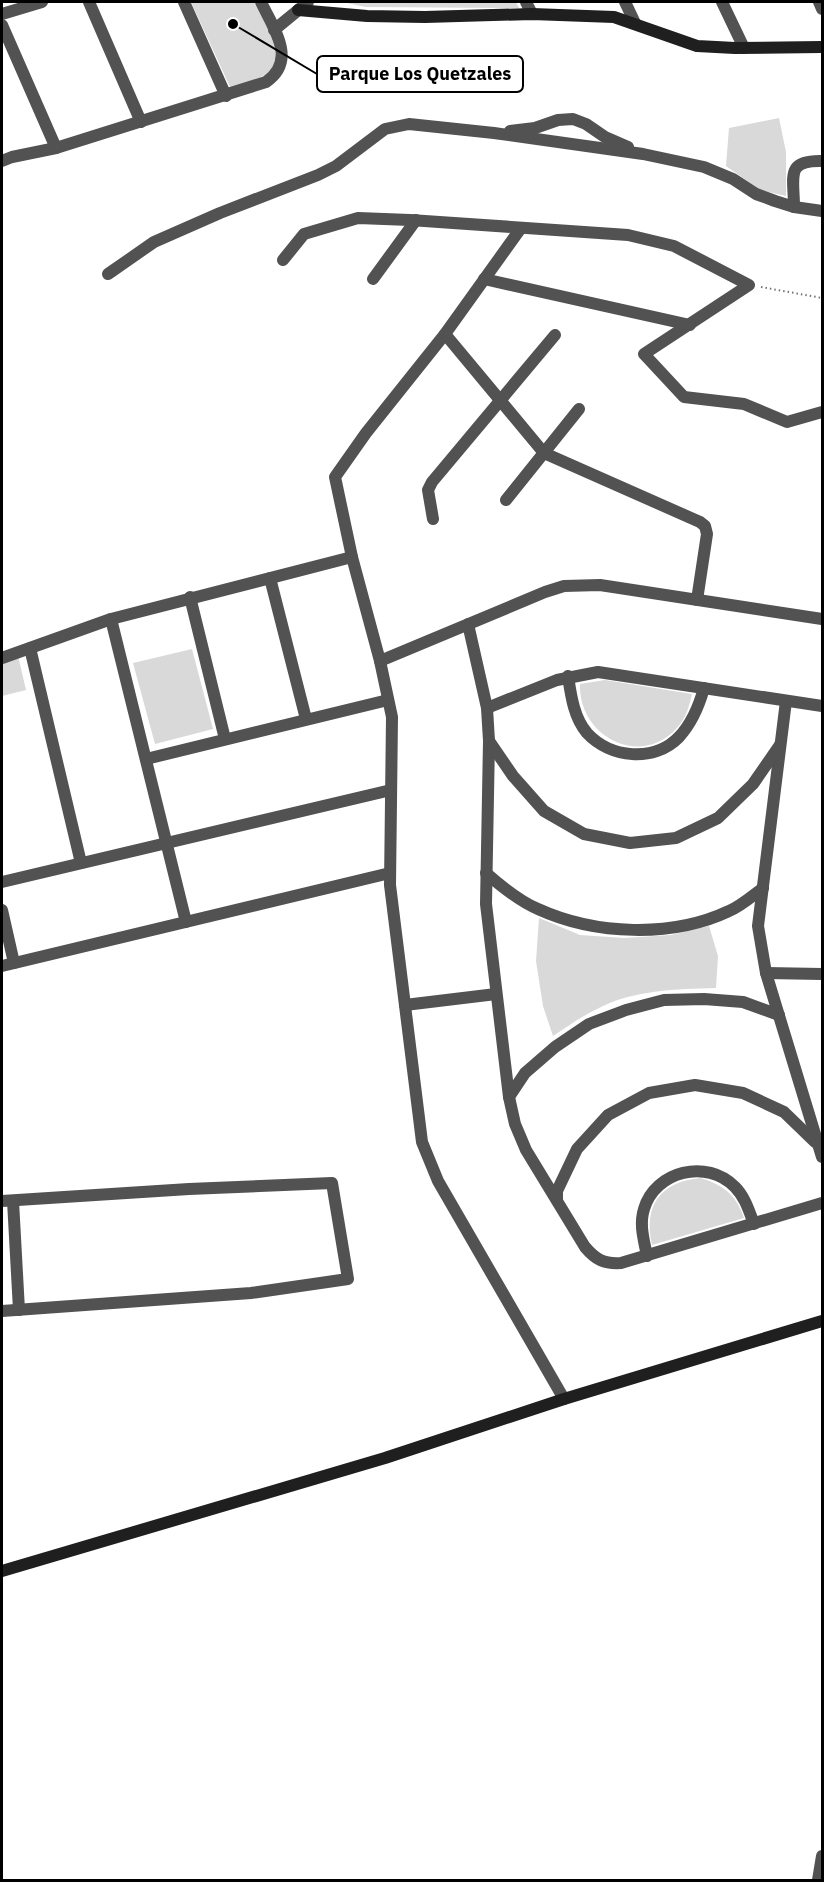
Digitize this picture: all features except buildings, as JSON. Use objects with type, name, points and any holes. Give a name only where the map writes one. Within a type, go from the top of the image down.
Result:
[{"type":"street","points":[[2,14],[42,2]]},
{"type":"street","points":[[89,2],[141,122]]},
{"type":"street","points":[[184,2],[226,96]]},
{"type":"street","points":[[2,161],[56,148],[226,96],[255,87],[274,77],[282,64],[283,55],[261,2]]},
{"type":"street","points":[[274,30],[309,2]]},
{"type":"street","points":[[526,2],[532,14]]},
{"type":"street","points":[[625,2],[635,23]]},
{"type":"street","points":[[722,2],[744,48]]},
{"type":"street","points":[[819,2],[822,9]]},
{"type":"street","points":[[298,10],[367,16],[532,14],[614,17],[697,46],[822,47]]},
{"type":"street","points":[[2,25],[56,148]]},
{"type":"street","points":[[494,133],[535,128],[558,120],[573,119],[643,154]]},
{"type":"street","points":[[108,274],[154,242],[336,166],[385,129],[409,124],[494,133],[643,154],[704,167],[733,179],[756,194],[794,207],[822,212]]},
{"type":"street","points":[[794,207],[794,170],[805,160],[822,161]]},
{"type":"street","points":[[283,260],[304,234],[358,218],[628,235],[674,246],[749,285],[644,354],[684,397],[744,404],[787,422],[822,412]]},
{"type":"street","points":[[373,279],[416,220]]},
{"type":"street","points":[[521,228],[445,334],[366,433],[335,477],[352,557],[380,661],[392,717],[390,885],[422,1142],[434,1171],[564,1399]]},
{"type":"street","points":[[484,279],[690,325]]},
{"type":"street","points":[[445,334],[544,453],[705,526],[707,534],[697,600]]},
{"type":"street","points":[[433,519],[428,490],[432,482],[555,335]]},
{"type":"street","points":[[506,500],[579,409]]},
{"type":"street","points":[[2,658],[111,619],[352,557]]},
{"type":"street","points":[[270,578],[306,719]]},
{"type":"street","points":[[380,661],[564,586],[600,585],[822,619]]},
{"type":"street","points":[[190,597],[225,739]]},
{"type":"street","points":[[111,619],[186,922]]},
{"type":"street","points":[[468,624],[487,708],[489,741],[486,904],[509,1097],[515,1124],[526,1150],[585,1246],[595,1258],[607,1264],[647,1256],[822,1203]]},
{"type":"street","points":[[30,648],[81,863]]},
{"type":"street","points":[[487,708],[568,676],[598,672],[822,706]]},
{"type":"street","points":[[568,676],[576,714],[586,732],[602,745],[621,753],[641,755],[661,750],[678,738],[699,705],[704,688]]},
{"type":"street","points":[[146,759],[388,700]]},
{"type":"street","points":[[786,701],[758,926],[766,973],[821,1152]]},
{"type":"street","points":[[489,741],[513,776],[544,811],[584,834],[630,843],[676,838],[718,818],[753,784],[781,743]]},
{"type":"street","points":[[2,882],[391,790]]},
{"type":"street","points":[[2,966],[390,873]]},
{"type":"street","points":[[486,873],[504,889],[538,909],[574,922],[614,929],[653,930],[694,924],[730,911],[763,888]]},
{"type":"street","points":[[2,910],[14,963]]},
{"type":"street","points":[[766,973],[822,974]]},
{"type":"street","points":[[405,1005],[496,994]]},
{"type":"street","points":[[509,1097],[525,1073],[555,1047],[589,1024],[626,1010],[664,1000],[704,999],[743,1002],[779,1016]]},
{"type":"street","points":[[557,1198],[557,1191],[577,1149],[608,1115],[649,1093],[695,1085],[743,1093],[784,1112],[806,1131],[821,1152]]},
{"type":"street","points":[[647,1256],[641,1228],[644,1209],[652,1192],[666,1180],[683,1172],[701,1171],[720,1176],[734,1186],[745,1200],[754,1224]]},
{"type":"street","points":[[2,1311],[19,1310],[251,1293],[348,1279],[332,1183],[189,1189],[7,1201],[19,1310]]},
{"type":"street","points":[[2,1571],[385,1458],[564,1399],[822,1321]]},
{"type":"street","points":[[818,1881],[822,1856]]},
{"type":"path","points":[[749,285],[822,298]]},
{"type":"shaded area","points":[[191,2],[254,2],[268,29],[275,50],[273,68],[258,79],[231,89]]},
{"type":"shaded area","points":[[343,2],[516,2],[519,8],[365,7]]},
{"type":"shaded area","points":[[779,118],[786,152],[786,196],[760,190],[726,166],[729,128]]},
{"type":"shaded area","points":[[16,647],[26,690],[2,696],[2,653]]},
{"type":"shaded area","points":[[192,649],[213,729],[155,744],[133,663]]},
{"type":"shaded area","points":[[605,680],[692,694],[687,712],[677,728],[662,740],[646,746],[630,746],[614,741],[600,732],[589,719],[582,703],[580,684]]},
{"type":"shaded area","points":[[539,918],[580,935],[624,938],[671,935],[709,926],[718,956],[716,988],[670,990],[625,998],[591,1012],[553,1036],[543,1006],[536,961]]},
{"type":"shaded area","points":[[700,1178],[728,1192],[737,1203],[744,1218],[652,1245],[650,1219],[658,1198],[674,1185]]},
{"type":"place","name":"Parque Los Quetzales","points":[[233,24]]}]
